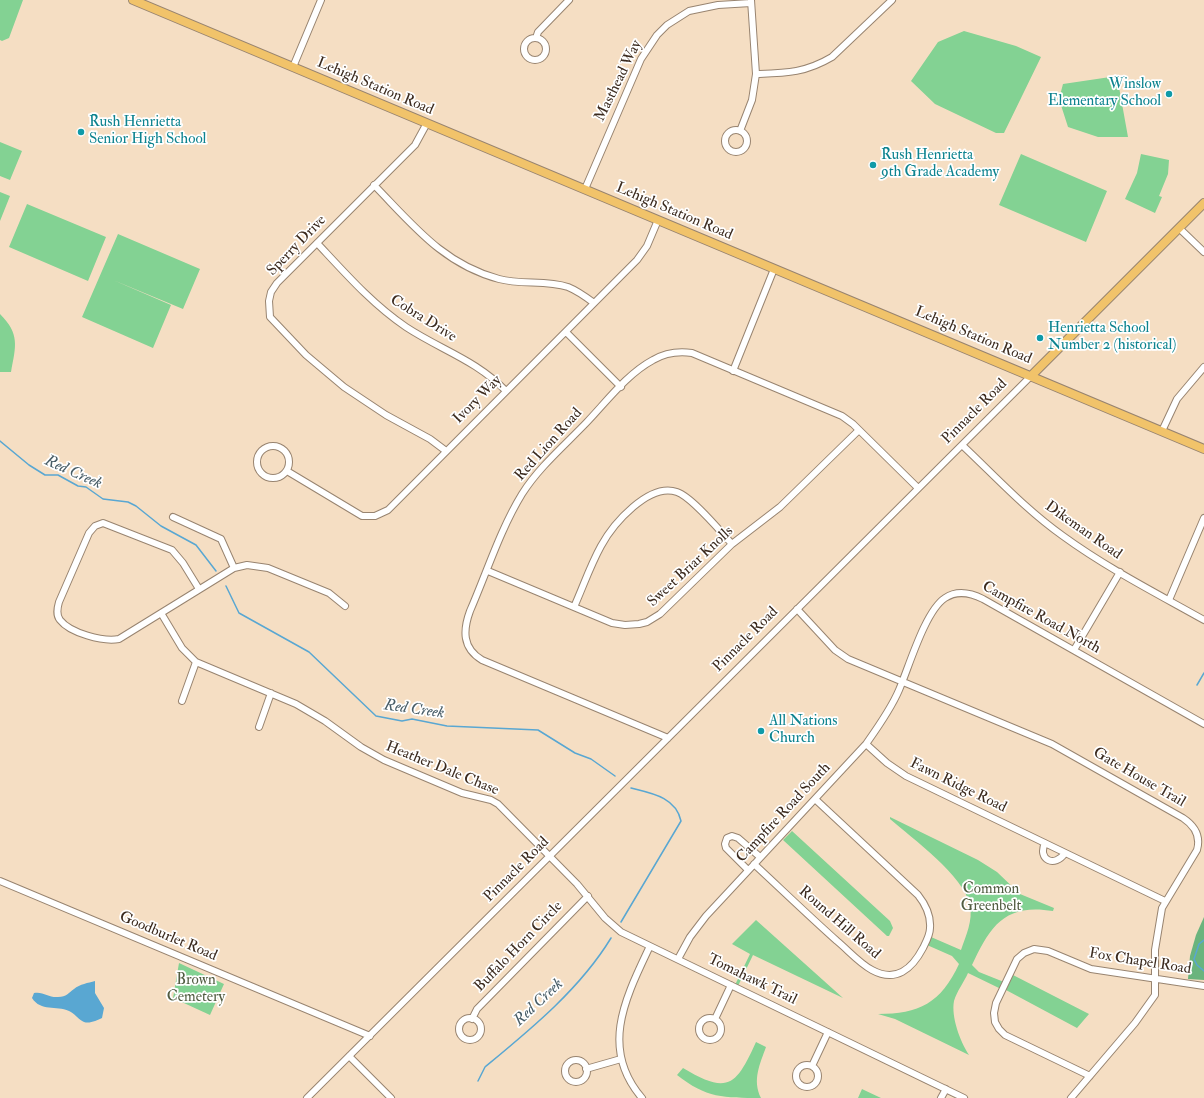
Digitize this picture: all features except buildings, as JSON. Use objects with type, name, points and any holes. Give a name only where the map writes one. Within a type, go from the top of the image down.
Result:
[{"type":"main road","name":"Lehigh Station Road","points":[[133,0],[1204,449]]},
{"type":"main road","name":"Pinnacle Road","points":[[1031,376],[1204,203]]},
{"type":"street","points":[[293,68],[321,0]]},
{"type":"street","points":[[536,38],[538,32],[569,0]]},
{"type":"street","points":[[756,74],[794,73],[821,64],[832,57],[892,0]]},
{"type":"street","points":[[740,131],[752,100],[756,74],[751,2]]},
{"type":"street","name":"Masthead Way","points":[[585,189],[641,59],[657,35],[667,25],[689,12],[712,6],[751,2]]},
{"type":"street","name":"Sperry Drive","points":[[427,123],[415,145],[274,287],[268,306],[272,320],[306,355],[344,387],[386,415],[430,439],[446,451]]},
{"type":"street","points":[[374,185],[432,244],[456,262],[471,270],[500,280],[569,287],[594,303]]},
{"type":"street","name":"Ivory Way","points":[[286,471],[355,513],[368,517],[375,516],[388,510],[642,255],[652,238],[658,220]]},
{"type":"street","points":[[1179,228],[1204,252]]},
{"type":"street","name":"Cobra Drive","points":[[317,243],[356,285],[387,313],[408,328],[476,365],[493,378],[506,391]]},
{"type":"street","points":[[733,370],[774,269]]},
{"type":"street","points":[[566,332],[621,387]]},
{"type":"street","name":"Red Lion Road","points":[[668,738],[482,660],[473,653],[465,639],[465,626],[509,520],[531,482],[621,387],[653,360],[678,352],[692,354],[836,413],[848,420],[918,488]]},
{"type":"street","points":[[1162,431],[1177,399],[1204,367]]},
{"type":"street","name":"Pinnacle Road","points":[[307,1098],[1031,376]]},
{"type":"street","name":"Sweet Briar Knolls","points":[[488,571],[618,625],[632,626],[647,622],[666,609],[732,544],[780,507],[859,430]]},
{"type":"street","name":"Dikeman Road","points":[[962,444],[1043,521],[1081,549],[1204,620]]},
{"type":"street","points":[[271,446],[281,448],[286,451],[290,461],[286,471],[278,477],[273,478],[263,474],[258,466],[257,460],[261,451],[271,446]]},
{"type":"street","points":[[574,607],[607,536],[639,502],[653,492],[668,490],[682,494],[732,544]]},
{"type":"street","points":[[173,517],[220,539],[234,568]]},
{"type":"street","points":[[1169,600],[1204,518]]},
{"type":"street","points":[[199,589],[180,558],[167,547],[107,523],[95,526],[86,539],[59,602],[57,612],[60,620],[86,635],[114,640],[126,635],[234,568],[247,565],[268,568],[329,593],[345,606]]},
{"type":"street","points":[[1074,650],[1120,572]]},
{"type":"street","name":"Campfire Road North","points":[[903,681],[934,608],[945,598],[957,594],[973,594],[1204,724]]},
{"type":"street","name":"Gate House Trail","points":[[797,609],[841,654],[858,664],[903,681],[1052,744],[1190,823],[1197,834],[1199,842],[1197,850],[1165,901],[1156,936],[1154,978],[1156,989],[1152,1001],[1071,1098]]},
{"type":"street","name":"Heather Dale Chase","points":[[161,613],[182,648],[196,662],[271,693],[314,713],[361,747],[384,760],[462,793],[491,800],[512,818],[550,856]]},
{"type":"street","points":[[182,700],[196,662]]},
{"type":"street","name":"Campfire Road South","points":[[678,959],[697,927],[760,857],[866,744],[887,714],[903,681]]},
{"type":"street","points":[[259,727],[271,693]]},
{"type":"street","name":"Fawn Ridge Road","points":[[866,744],[887,763],[906,776],[1165,901]]},
{"type":"street","name":"Round Hill Road","points":[[754,864],[831,935],[872,970],[885,975],[892,975],[907,971],[912,966],[922,951],[930,930],[927,908],[918,895],[815,799]]},
{"type":"street","points":[[748,870],[726,848],[725,841],[727,838],[732,836],[738,838],[760,857]]},
{"type":"street","points":[[1045,843],[1042,852],[1044,857],[1049,860],[1055,862],[1065,853]]},
{"type":"street","name":"Tomahawk Trail","points":[[550,856],[588,896],[612,925],[621,932],[964,1098]]},
{"type":"street","name":"Goodburlet Road","points":[[0,882],[370,1036]]},
{"type":"street","name":"Buffalo Horn Circle","points":[[472,1019],[478,1009],[588,896]]},
{"type":"street","points":[[642,1098],[631,1081],[621,1059],[619,1035],[623,1006],[650,946]]},
{"type":"street","name":"Fox Chapel Road","points":[[1090,1076],[1005,1035],[997,1026],[994,1012],[996,1004],[1017,959],[1029,950],[1043,949],[1084,967],[1204,986]]},
{"type":"street","points":[[715,1019],[731,985]]},
{"type":"street","points":[[812,1066],[828,1032]]},
{"type":"street","points":[[349,1056],[391,1098]]},
{"type":"street","points":[[586,1069],[621,1059]]},
{"type":"street","points":[[941,1098],[946,1089]]},
{"type":"green space","points":[[0,0],[23,0],[9,38],[2,41],[0,40]]},
{"type":"green space","points":[[964,31],[1016,46],[1041,57],[1004,133],[996,133],[935,104],[911,81],[938,42]]},
{"type":"green space","points":[[1117,76],[1128,137],[1098,137],[1068,127],[1059,99],[1063,84]]},
{"type":"green space","points":[[0,142],[22,151],[10,180],[0,176]]},
{"type":"green space","points":[[1021,154],[1107,191],[1086,242],[999,205]]},
{"type":"green space","points":[[1141,154],[1169,160],[1168,174],[1159,196],[1162,197],[1155,213],[1125,199],[1137,173]]},
{"type":"green space","points":[[0,192],[10,196],[0,221]]},
{"type":"green space","points":[[27,204],[106,237],[88,281],[9,247]]},
{"type":"green space","points":[[118,234],[200,269],[183,309],[113,280],[171,305],[153,348],[82,317]]},
{"type":"green space","points":[[0,314],[14,334],[15,347],[11,372],[0,372]]},
{"type":"green space","name":"Common Greenbelt","points":[[890,817],[978,860],[997,872],[1020,894],[1054,908],[1053,911],[1036,909],[1011,914],[1001,920],[993,929],[979,951],[972,965],[979,972],[1004,982],[1001,989],[968,973],[957,994],[953,1007],[955,1021],[962,1043],[969,1055],[895,1019],[878,1014],[905,1012],[917,1008],[927,1004],[945,988],[959,964],[952,956],[927,945],[931,937],[961,950],[971,917],[970,905],[966,894],[958,882],[936,858],[890,819]]},
{"type":"green space","points":[[792,831],[890,921],[893,928],[889,936],[887,936],[783,840]]},
{"type":"green space","points":[[1204,917],[1204,980],[1188,979],[1190,956],[1196,935]]},
{"type":"green space","points":[[756,920],[843,998],[753,955],[738,986],[735,985],[750,954],[732,944]]},
{"type":"green space","name":"Brown Cemetery","points":[[179,963],[224,984],[210,1015],[173,998]]},
{"type":"green space","points":[[1013,975],[1089,1014],[1077,1028],[1006,990]]},
{"type":"green space","points":[[756,1042],[766,1047],[759,1066],[757,1078],[758,1091],[761,1098],[736,1098],[716,1095],[687,1083],[677,1075],[683,1068],[711,1082],[729,1082],[736,1077],[749,1057]]},
{"type":"green space","points":[[862,1089],[864,1090],[881,1098],[858,1098]]},
{"type":"water","points":[[95,981],[95,993],[104,1008],[102,1018],[91,1022],[84,1022],[71,1012],[64,1009],[44,1007],[32,998],[34,993],[40,993],[52,997],[61,997],[79,986]]},
{"type":"waterway","name":"Red Creek","points":[[0,441],[29,465],[45,475],[58,475],[78,486],[86,487],[103,499],[128,502],[136,506],[161,526],[196,545],[216,571]]},
{"type":"waterway","name":"Red Creek","points":[[226,586],[239,613],[309,652],[376,716],[402,721],[412,719],[447,726],[538,730],[575,753],[591,759],[615,776]]},
{"type":"waterway","points":[[1197,685],[1204,673]]},
{"type":"waterway","name":"Red Creek","points":[[621,922],[681,821],[674,806],[662,797],[631,788]]},
{"type":"waterway","name":"Red Creek","points":[[478,1081],[485,1067],[537,1023],[570,991],[599,957],[611,938]]},
{"type":"waterway","points":[[1204,940],[1199,944],[1194,959],[1197,965],[1204,971]]},
{"type":"place","name":"Winslow Elementary School","points":[[1169,94]]},
{"type":"place","name":"Rush Henrietta Senior High School","points":[[81,132]]},
{"type":"place","name":"Rush Henrietta 9th Grade Academy","points":[[873,165]]},
{"type":"place","name":"Henrietta School Number 2 (historical)","points":[[1040,338]]},
{"type":"place","name":"All Nations Church","points":[[761,731]]}]
